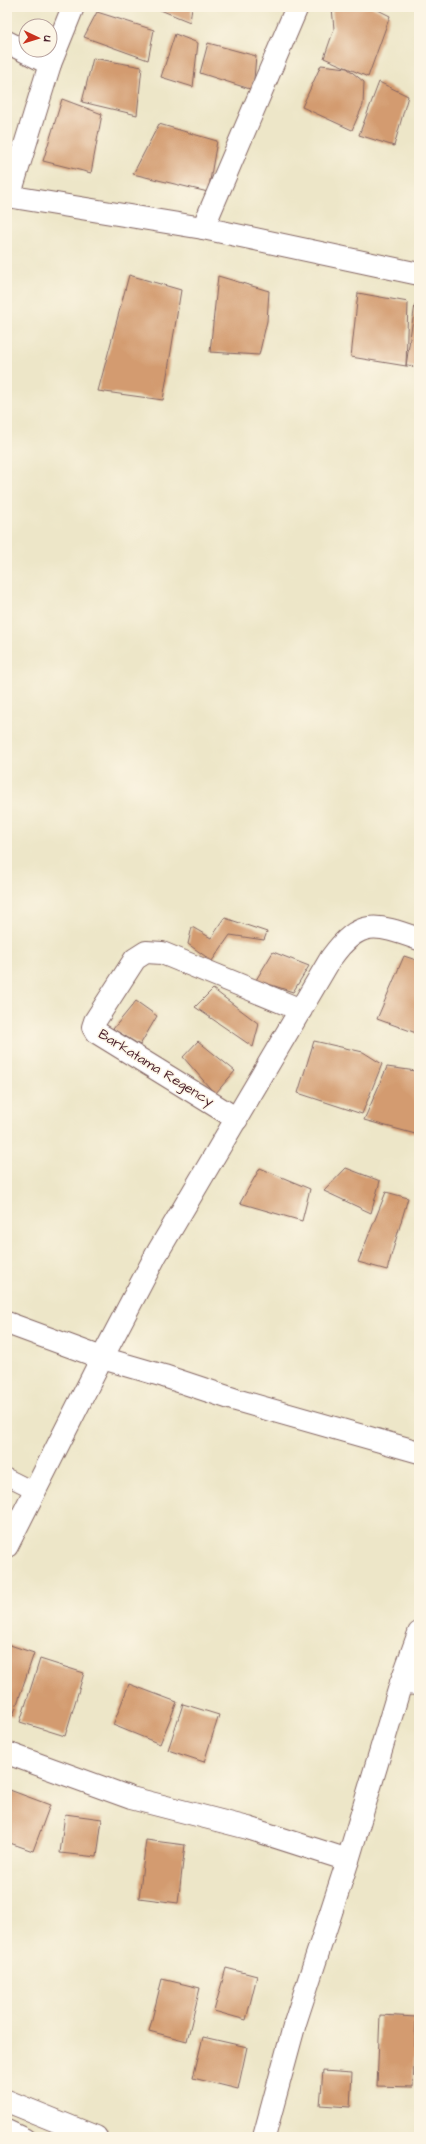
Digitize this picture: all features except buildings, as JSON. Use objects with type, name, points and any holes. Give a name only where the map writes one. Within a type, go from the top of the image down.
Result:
[{"type":"street","points":[[72,7],[50,64],[8,196],[203,228],[419,274]]},
{"type":"street","points":[[203,228],[297,7]]},
{"type":"street","points":[[7,42],[50,64]]},
{"type":"street","points":[[7,1546],[156,1255],[331,958],[342,942],[356,931],[365,927],[380,928],[419,939]]},
{"type":"street","name":"Barkatama Regency","points":[[237,1119],[96,1032],[93,1027],[95,1021],[135,959],[146,952],[162,953],[301,1010]]},
{"type":"street","points":[[7,1322],[102,1358],[164,1376],[236,1400],[419,1452]]},
{"type":"street","points":[[264,2137],[295,2023],[348,1860],[410,1684],[419,1633]]},
{"type":"street","points":[[7,1754],[131,1798],[248,1828],[348,1860]]},
{"type":"street","points":[[7,2101],[96,2137]]},
{"type":"lane","points":[[7,1477],[35,1491]]},
{"type":"lane","points":[[7,2128],[26,2137]]}]
